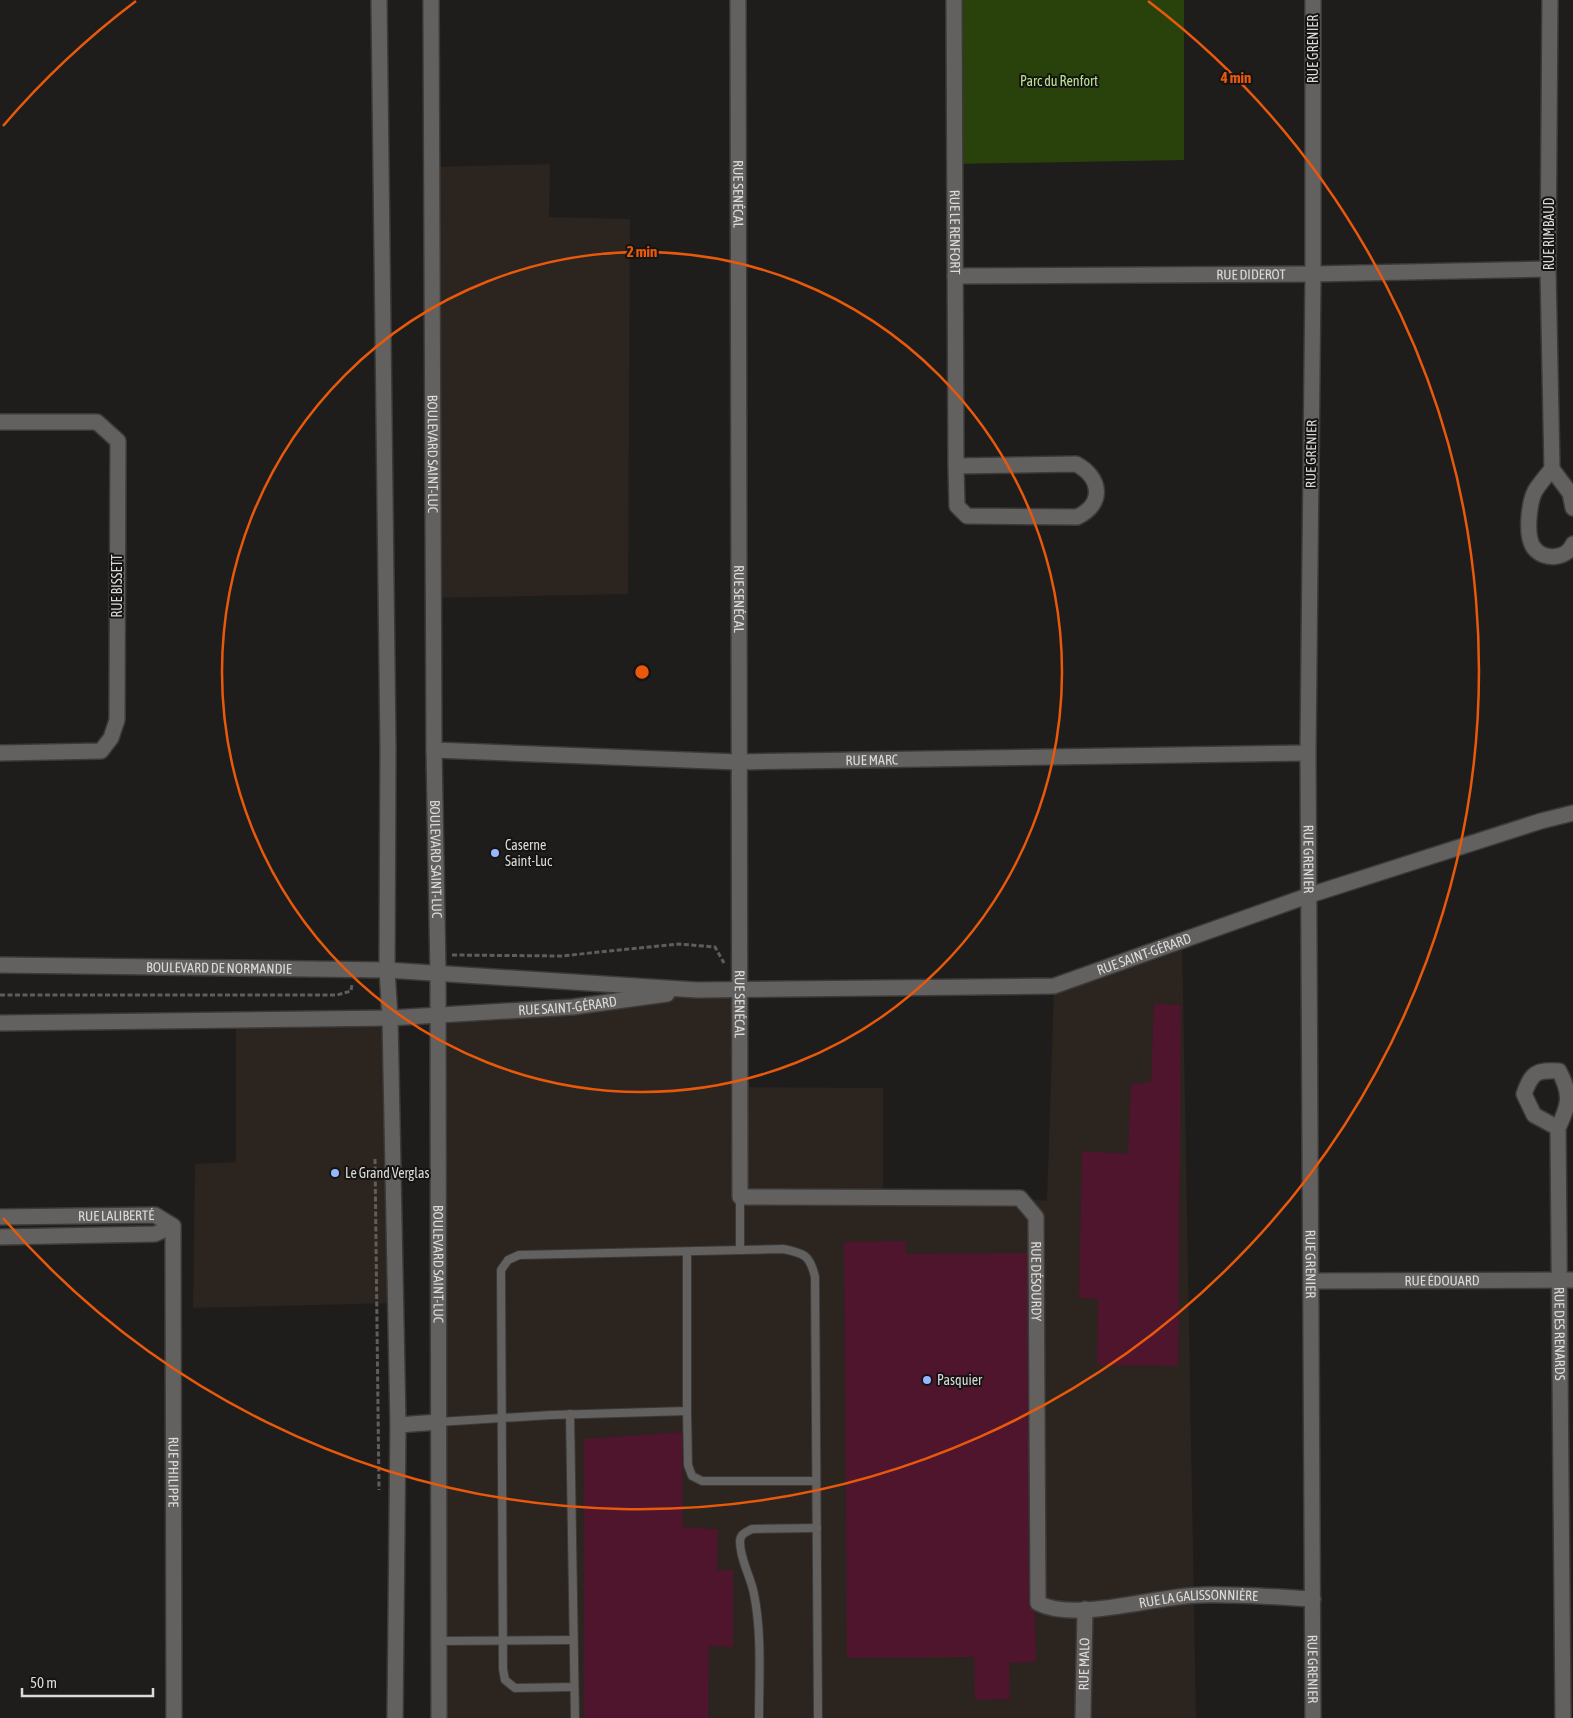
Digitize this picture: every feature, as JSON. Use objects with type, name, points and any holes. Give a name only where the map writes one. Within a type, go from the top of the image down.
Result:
[{"type":"street","points":[[379,0],[387,719],[387,970],[390,1018],[398,1425],[395,1718]]},
{"type":"street","name":"BOULEVARD SAINT-LUC","points":[[431,0],[434,750],[438,973],[439,1718]]},
{"type":"street","name":"RUE SENÉCAL","points":[[738,0],[740,1197]]},
{"type":"street","name":"RUE LE RENFORT","points":[[954,0],[956,466],[957,506],[967,516],[1077,517],[1090,511],[1096,500],[1096,486],[1089,471],[1076,464],[956,466]]},
{"type":"street","name":"RUE GRENIER","points":[[1313,0],[1314,274],[1308,753],[1314,1718]]},
{"type":"street","name":"RUE RIMBAUD","points":[[1550,0],[1548,270],[1552,469]]},
{"type":"street","name":"RUE DIDEROT","points":[[955,276],[1314,274],[1548,270]]},
{"type":"street","name":"RUE BISSETT","points":[[0,422],[97,422],[118,441],[117,720],[112,738],[101,750],[0,753]]},
{"type":"street","points":[[1573,508],[1570,494],[1552,469],[1534,492],[1528,532],[1534,548],[1544,556],[1558,557],[1571,549],[1573,544]]},
{"type":"street","name":"RUE MARC","points":[[434,750],[738,762],[1308,753]]},
{"type":"street","name":"RUE SAINT-GÉRARD","points":[[438,973],[696,990],[1054,986],[1310,895],[1541,821],[1573,813]]},
{"type":"street","name":"BOULEVARD DE NORMANDIE","points":[[0,966],[387,970],[438,973]]},
{"type":"street","name":"RUE SAINT-GÉRARD","points":[[437,1015],[573,1008],[696,990]]},
{"type":"street","points":[[0,1023],[390,1018],[437,1015]]},
{"type":"street","name":"RUE DES RENARDS","points":[[1558,1128],[1566,1280],[1563,1718]]},
{"type":"street","name":"RUE DÉSOURDY","points":[[740,1197],[1020,1198],[1036,1217],[1038,1603],[1048,1608],[1085,1609]]},
{"type":"street","name":"RUE LALIBERTÉ","points":[[0,1217],[155,1215],[173,1226]]},
{"type":"street","name":"RUE LALIBERTÉ","points":[[0,1237],[155,1234],[173,1226]]},
{"type":"street","name":"RUE PHILIPPE","points":[[173,1226],[174,1718]]},
{"type":"street","name":"RUE ÉDOUARD","points":[[1311,1281],[1566,1280]]},
{"type":"street","points":[[398,1425],[438,1422]]},
{"type":"street","name":"RUE LA GALISSONNIÈRE","points":[[1085,1609],[1200,1594],[1313,1599]]},
{"type":"street","name":"RUE MALO","points":[[1083,1718],[1085,1609]]},
{"type":"lane","points":[[740,1197],[740,1250]]},
{"type":"lane","points":[[574,1687],[515,1688],[505,1680],[503,1640],[501,1270],[508,1260],[519,1255],[783,1249],[800,1252],[811,1261],[815,1276],[818,1718]]},
{"type":"lane","points":[[687,1252],[688,1465],[692,1476],[702,1481],[816,1481]]},
{"type":"lane","points":[[438,1422],[501,1417],[687,1411]]},
{"type":"lane","points":[[570,1414],[575,1718]]},
{"type":"lane","points":[[759,1718],[758,1631],[754,1594],[741,1552],[740,1540],[743,1533],[752,1529],[817,1528]]},
{"type":"lane","points":[[439,1641],[574,1640]]},
{"type":"path","points":[[456,955],[561,956],[679,944],[715,947]]},
{"type":"path","points":[[0,995],[337,995],[351,991],[352,982]]},
{"type":"path","points":[[375,1152],[380,1493]]},
{"type":"shaded area","points":[[550,164],[549,217],[630,219],[628,594],[433,598],[431,167]]},
{"type":"shaded area","points":[[1182,937],[1196,1718],[439,1718],[437,1015],[697,990],[739,990],[739,1087],[883,1088],[883,1198],[1020,1198],[1047,1201],[1054,986]]},
{"type":"shaded area","points":[[390,1018],[396,1303],[193,1308],[195,1164],[236,1162],[236,1020]]},
{"type":"green space","name":"Parc du Renfort","points":[[955,0],[1184,0],[1184,160],[953,164]]},
{"type":"building","points":[[1154,1004],[1181,1005],[1178,1366],[1097,1365],[1098,1299],[1079,1298],[1082,1151],[1128,1154],[1131,1084],[1151,1082]]},
{"type":"building","points":[[906,1241],[906,1254],[1027,1253],[1029,1603],[1031,1609],[1035,1612],[1036,1662],[1009,1663],[1010,1699],[975,1700],[974,1657],[847,1658],[844,1242]]},
{"type":"building","points":[[682,1432],[683,1527],[718,1529],[717,1570],[733,1570],[733,1647],[709,1646],[708,1718],[584,1718],[584,1439]]},
{"type":"place","name":"Caserne Saint-Luc","points":[[495,853]]},
{"type":"place","name":"Le Grand Verglas","points":[[335,1173]]},
{"type":"place","name":"Pasquier","points":[[927,1380]]}]
